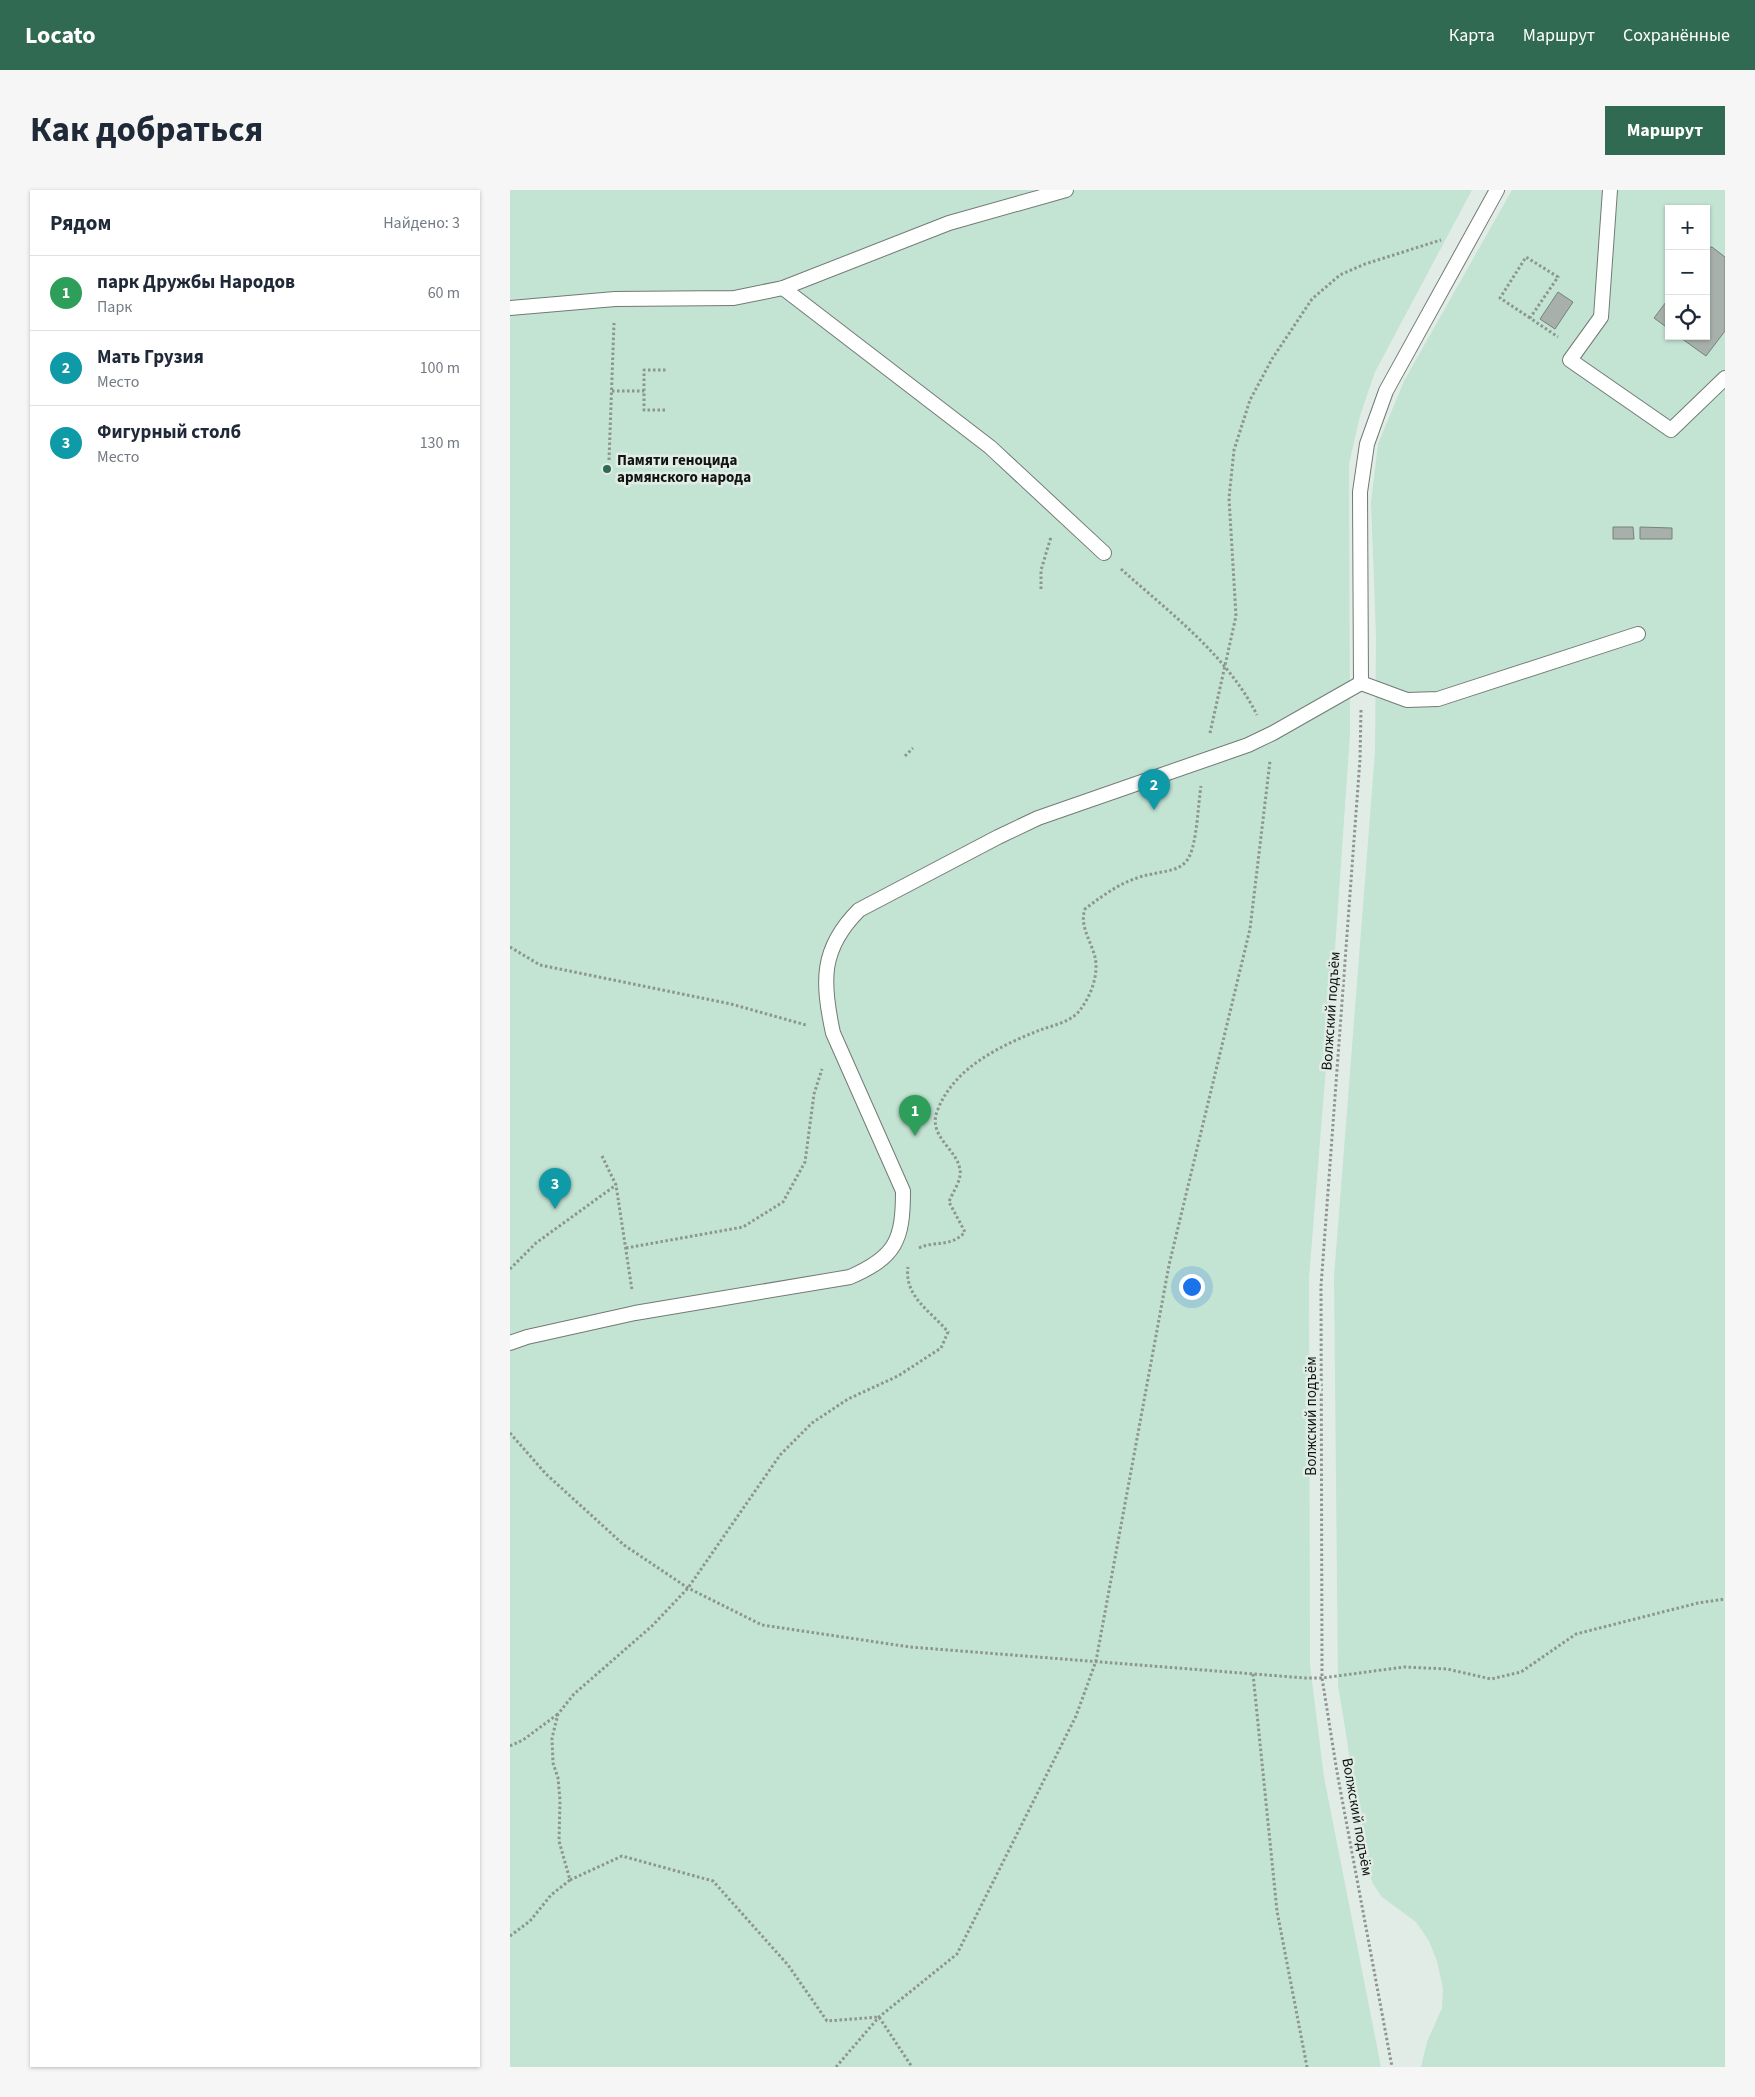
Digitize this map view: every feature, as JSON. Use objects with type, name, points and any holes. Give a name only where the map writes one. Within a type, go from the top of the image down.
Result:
[{"type":"lane","points":[[510,308],[615,300],[734,298],[782,288],[949,222],[1066,190]]},
{"type":"lane","points":[[1361,683],[1360,492],[1367,444],[1386,391],[1497,190]]},
{"type":"lane","points":[[1610,190],[1601,317],[1570,360],[1671,430],[1725,378]]},
{"type":"lane","points":[[782,288],[990,447],[1104,553]]},
{"type":"lane","points":[[510,1343],[526,1337],[635,1313],[850,1277],[868,1270],[890,1250],[900,1236],[904,1191],[833,1033],[827,1006],[825,976],[833,945],[844,925],[859,910],[1038,818],[1248,744],[1273,733],[1361,683],[1407,700],[1438,700],[1638,634]]},
{"type":"path","points":[[916,1249],[926,1245],[944,1244],[959,1238],[965,1232],[949,1202],[960,1178],[960,1170],[935,1127],[936,1112],[944,1093],[980,1058],[1039,1031],[1069,1020],[1080,1011],[1095,980],[1096,959],[1085,930],[1083,920],[1085,910],[1112,889],[1130,879],[1173,870],[1182,866],[1189,858],[1194,844],[1204,761],[1236,616],[1228,498],[1234,450],[1250,400],[1272,359],[1312,299],[1340,275],[1404,251],[1475,230]]},
{"type":"path","points":[[1530,318],[1558,278],[1526,257],[1500,298],[1556,336]]},
{"type":"path","points":[[609,460],[615,300]]},
{"type":"path","points":[[665,410],[644,410],[644,370],[666,370]]},
{"type":"path","points":[[612,391],[644,391]]},
{"type":"path","points":[[1041,589],[1041,570],[1058,512]]},
{"type":"path","points":[[1104,553],[1203,643],[1225,666],[1249,700],[1258,717],[1259,729],[1248,744]]},
{"type":"path","name":"Волжский подъём","points":[[1361,683],[1360,759],[1322,1286],[1322,1678],[1337,1772],[1392,2067]]},
{"type":"path","points":[[836,2067],[879,2017],[957,1954],[1076,1716],[1096,1661],[1169,1265],[1250,929],[1273,733]]},
{"type":"path","points":[[905,756],[913,748]]},
{"type":"path","points":[[510,947],[540,965],[731,1004],[833,1033]]},
{"type":"path","points":[[626,1248],[743,1227],[783,1202],[805,1162],[814,1094]]},
{"type":"path","points":[[602,1156],[616,1185],[635,1313]]},
{"type":"path","points":[[510,1268],[536,1243],[616,1185]]},
{"type":"path","points":[[510,1746],[523,1740],[558,1714],[574,1694],[652,1626],[688,1588],[780,1455],[812,1423],[848,1400],[898,1376],[941,1348],[948,1332],[936,1317],[913,1296],[907,1275],[909,1258]]},
{"type":"path","points":[[510,1433],[546,1474],[624,1545],[688,1588],[762,1625],[910,1646],[1322,1678],[1404,1667],[1446,1669],[1491,1679],[1521,1672],[1576,1634],[1698,1603],[1725,1599]]},
{"type":"path","points":[[1254,1674],[1277,1911],[1307,2067]]},
{"type":"path","points":[[558,1714],[552,1738],[560,1800],[559,1841],[570,1880]]},
{"type":"path","points":[[510,1936],[530,1921],[551,1896],[570,1880],[622,1856],[713,1881],[788,1965],[827,2021],[879,2017]]},
{"type":"path","points":[[879,2017],[912,2067]]},
{"type":"green space","points":[[510,190],[1472,190],[1375,372],[1360,416],[1349,464],[1350,734],[1332,993],[1309,1278],[1310,1665],[1324,1777],[1381,2067],[510,2067]]},
{"type":"green space","points":[[1512,190],[1725,190],[1725,2067],[1421,2067],[1427,2042],[1442,2008],[1443,1989],[1437,1961],[1429,1941],[1416,1922],[1382,1897],[1373,1884],[1362,1854],[1338,1685],[1334,1277],[1375,752],[1376,636],[1371,502],[1378,444],[1404,381]]},
{"type":"building","points":[[1710,247],[1725,257],[1725,331],[1706,356],[1684,340],[1710,340]]},
{"type":"building","points":[[1558,292],[1573,302],[1555,329],[1540,319]]},
{"type":"building","points":[[1665,303],[1665,326],[1654,318]]},
{"type":"building","points":[[1613,527],[1633,527],[1634,539],[1613,539]]},
{"type":"building","points":[[1640,527],[1672,528],[1672,539],[1640,539]]},
{"type":"place","name":"Памяти геноцида армянского народа","points":[[607,469]]},
{"type":"place","name":"Мать Грузия","points":[[1154,810]]},
{"type":"place","name":"парк Дружбы Народов","points":[[915,1136]]},
{"type":"place","name":"Фигурный столб","points":[[555,1209]]}]
